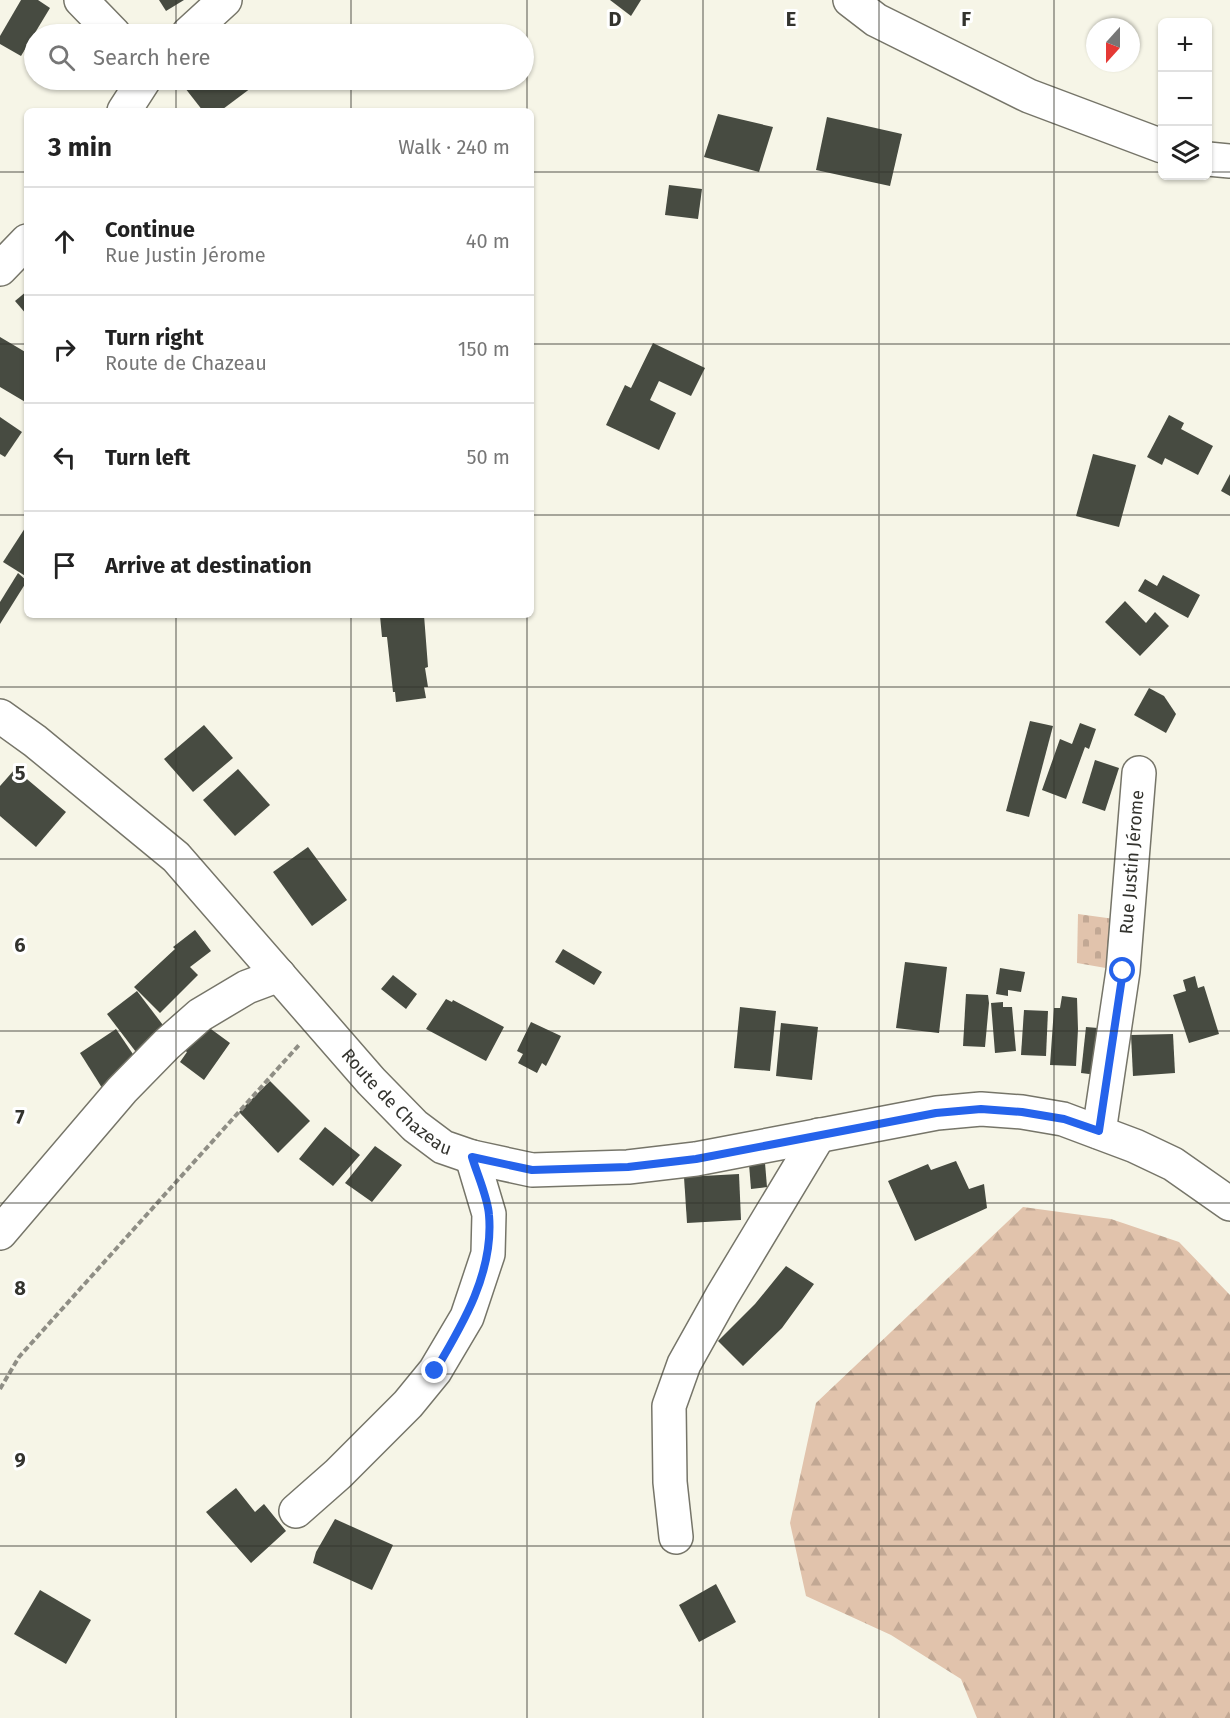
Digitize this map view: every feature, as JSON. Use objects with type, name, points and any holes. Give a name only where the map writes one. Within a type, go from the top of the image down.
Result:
[{"type":"main road","points":[[81,0],[104,24]]},
{"type":"main road","points":[[199,24],[225,0]]},
{"type":"main road","points":[[850,0],[876,20],[1029,96],[1158,144]]},
{"type":"main road","points":[[126,108],[138,90]]},
{"type":"main road","points":[[1212,159],[1230,160]]},
{"type":"main road","points":[[0,269],[24,244]]},
{"type":"main road","name":"Route de Chazeau","points":[[0,716],[35,741],[176,857],[371,1081],[415,1126],[443,1147],[472,1157],[532,1170],[628,1167],[696,1159],[936,1113],[981,1109],[1022,1112],[1064,1119],[1099,1131],[1173,1164],[1230,1204]]},
{"type":"main road","name":"Rue Justin Jérome","points":[[1099,1131],[1123,971],[1139,773]]},
{"type":"main road","points":[[0,1233],[122,1090],[167,1044],[200,1015],[247,987],[279,975]]},
{"type":"main road","points":[[676,1537],[670,1482],[669,1406],[684,1364],[819,1135]]},
{"type":"main road","points":[[296,1511],[338,1474],[408,1404],[435,1371],[467,1317],[488,1254],[489,1214],[472,1157]]},
{"type":"path","points":[[0,1389],[20,1356],[164,1192],[319,1022]]},
{"type":"green space","points":[[1078,914],[1129,921],[1123,971],[1077,963]]},
{"type":"green space","points":[[1023,1207],[1111,1219],[1179,1242],[1230,1295],[1230,1718],[977,1718],[961,1679],[891,1635],[806,1596],[790,1523],[816,1403]]},
{"type":"building","points":[[21,0],[38,0],[50,8],[40,24],[24,24],[24,51],[21,56],[0,44],[0,36]]},
{"type":"building","points":[[159,0],[184,0],[166,11]]},
{"type":"building","points":[[610,0],[641,0],[631,16]]},
{"type":"building","points":[[187,90],[248,90],[224,108],[201,108]]},
{"type":"building","points":[[718,114],[773,127],[759,172],[704,157]]},
{"type":"building","points":[[827,117],[902,134],[890,186],[816,170]]},
{"type":"building","points":[[669,185],[702,189],[698,219],[665,215]]},
{"type":"building","points":[[24,294],[24,312],[15,301]]},
{"type":"building","points":[[0,337],[24,351],[24,401],[0,387]]},
{"type":"building","points":[[653,343],[705,368],[691,396],[659,381],[650,400],[676,413],[659,450],[606,425],[625,385],[631,388]]},
{"type":"building","points":[[1169,415],[1184,423],[1181,429],[1213,446],[1198,475],[1165,458],[1162,465],[1147,457]]},
{"type":"building","points":[[0,417],[22,432],[5,457],[0,454]]},
{"type":"building","points":[[1093,454],[1136,465],[1119,527],[1076,516]]},
{"type":"building","points":[[1230,474],[1230,496],[1221,491]]},
{"type":"building","points":[[24,530],[24,575],[3,562]]},
{"type":"building","points":[[18,573],[24,578],[24,586],[0,624],[0,602]]},
{"type":"building","points":[[1163,575],[1200,595],[1188,618],[1138,591],[1145,579],[1157,586]]},
{"type":"building","points":[[1125,601],[1146,623],[1155,612],[1169,626],[1140,656],[1105,622]]},
{"type":"building","points":[[380,618],[424,618],[428,667],[425,668],[428,687],[424,687],[426,698],[396,702],[387,637],[382,637]]},
{"type":"building","points":[[1149,688],[1164,696],[1176,714],[1166,733],[1134,715]]},
{"type":"building","points":[[1030,721],[1053,726],[1029,817],[1006,811]]},
{"type":"building","points":[[1080,723],[1096,729],[1089,749],[1085,747],[1066,799],[1042,790],[1060,739],[1072,744]]},
{"type":"building","points":[[204,725],[233,758],[193,792],[164,759]]},
{"type":"building","points":[[1095,760],[1119,768],[1105,811],[1082,803]]},
{"type":"building","points":[[15,769],[66,812],[36,847],[0,816],[0,786]]},
{"type":"building","points":[[238,769],[270,805],[235,836],[203,800]]},
{"type":"building","points":[[308,847],[347,900],[312,926],[273,872]]},
{"type":"building","points":[[195,930],[211,951],[190,967],[198,975],[160,1013],[134,987],[175,949],[173,947]]},
{"type":"building","points":[[563,949],[602,972],[594,985],[555,962]]},
{"type":"building","points":[[905,962],[947,967],[939,1033],[896,1028]]},
{"type":"building","points":[[1000,968],[1025,972],[1021,992],[1008,990],[1008,996],[996,994]]},
{"type":"building","points":[[393,975],[417,994],[406,1009],[381,989]]},
{"type":"building","points":[[1195,976],[1198,988],[1204,986],[1219,1034],[1189,1043],[1173,995],[1186,991],[1183,980]]},
{"type":"building","points":[[137,991],[169,1033],[139,1056],[107,1014]]},
{"type":"building","points":[[966,994],[988,995],[985,1047],[963,1046]]},
{"type":"building","points":[[1062,996],[1077,998],[1076,1066],[1050,1065],[1054,1008],[1060,1008]]},
{"type":"building","points":[[446,999],[452,1002],[453,1000],[504,1027],[486,1061],[426,1029]]},
{"type":"building","points":[[1003,1002],[1003,1007],[1012,1007],[1016,1051],[995,1053],[991,1003]]},
{"type":"building","points":[[740,1007],[776,1011],[770,1071],[734,1068]]},
{"type":"building","points":[[1024,1010],[1048,1011],[1046,1056],[1021,1055]]},
{"type":"building","points":[[200,1021],[230,1043],[204,1080],[180,1062],[187,1052],[180,1047]]},
{"type":"building","points":[[531,1022],[561,1036],[546,1066],[542,1063],[537,1073],[518,1063],[523,1054],[517,1051]]},
{"type":"building","points":[[781,1023],[818,1027],[812,1080],[776,1076]]},
{"type":"building","points":[[1086,1027],[1110,1029],[1105,1076],[1081,1073]]},
{"type":"building","points":[[116,1029],[141,1066],[104,1091],[80,1053]]},
{"type":"building","points":[[1173,1034],[1175,1073],[1133,1076],[1131,1035]]},
{"type":"building","points":[[270,1081],[310,1121],[278,1153],[239,1112]]},
{"type":"building","points":[[325,1127],[360,1155],[333,1186],[299,1159]]},
{"type":"building","points":[[375,1146],[402,1165],[372,1202],[345,1183]]},
{"type":"building","points":[[956,1161],[969,1189],[984,1184],[987,1208],[915,1241],[888,1181],[928,1164],[931,1170]]},
{"type":"building","points":[[765,1163],[767,1187],[751,1189],[749,1164]]},
{"type":"building","points":[[739,1174],[741,1220],[687,1223],[684,1177]]},
{"type":"building","points":[[786,1266],[814,1284],[782,1328],[743,1366],[718,1341],[755,1304]]},
{"type":"building","points":[[236,1488],[255,1512],[264,1504],[286,1531],[251,1563],[206,1512]]},
{"type":"building","points":[[335,1519],[393,1545],[372,1590],[313,1563],[316,1552]]},
{"type":"building","points":[[716,1584],[736,1622],[699,1642],[679,1605]]},
{"type":"building","points":[[40,1590],[91,1620],[66,1664],[14,1634]]},
{"type":"route","points":[[435,1371],[467,1317],[488,1254],[489,1214],[472,1157],[532,1170],[628,1167],[696,1159],[936,1113],[981,1109],[1022,1112],[1064,1119],[1099,1131],[1123,971]]}]
